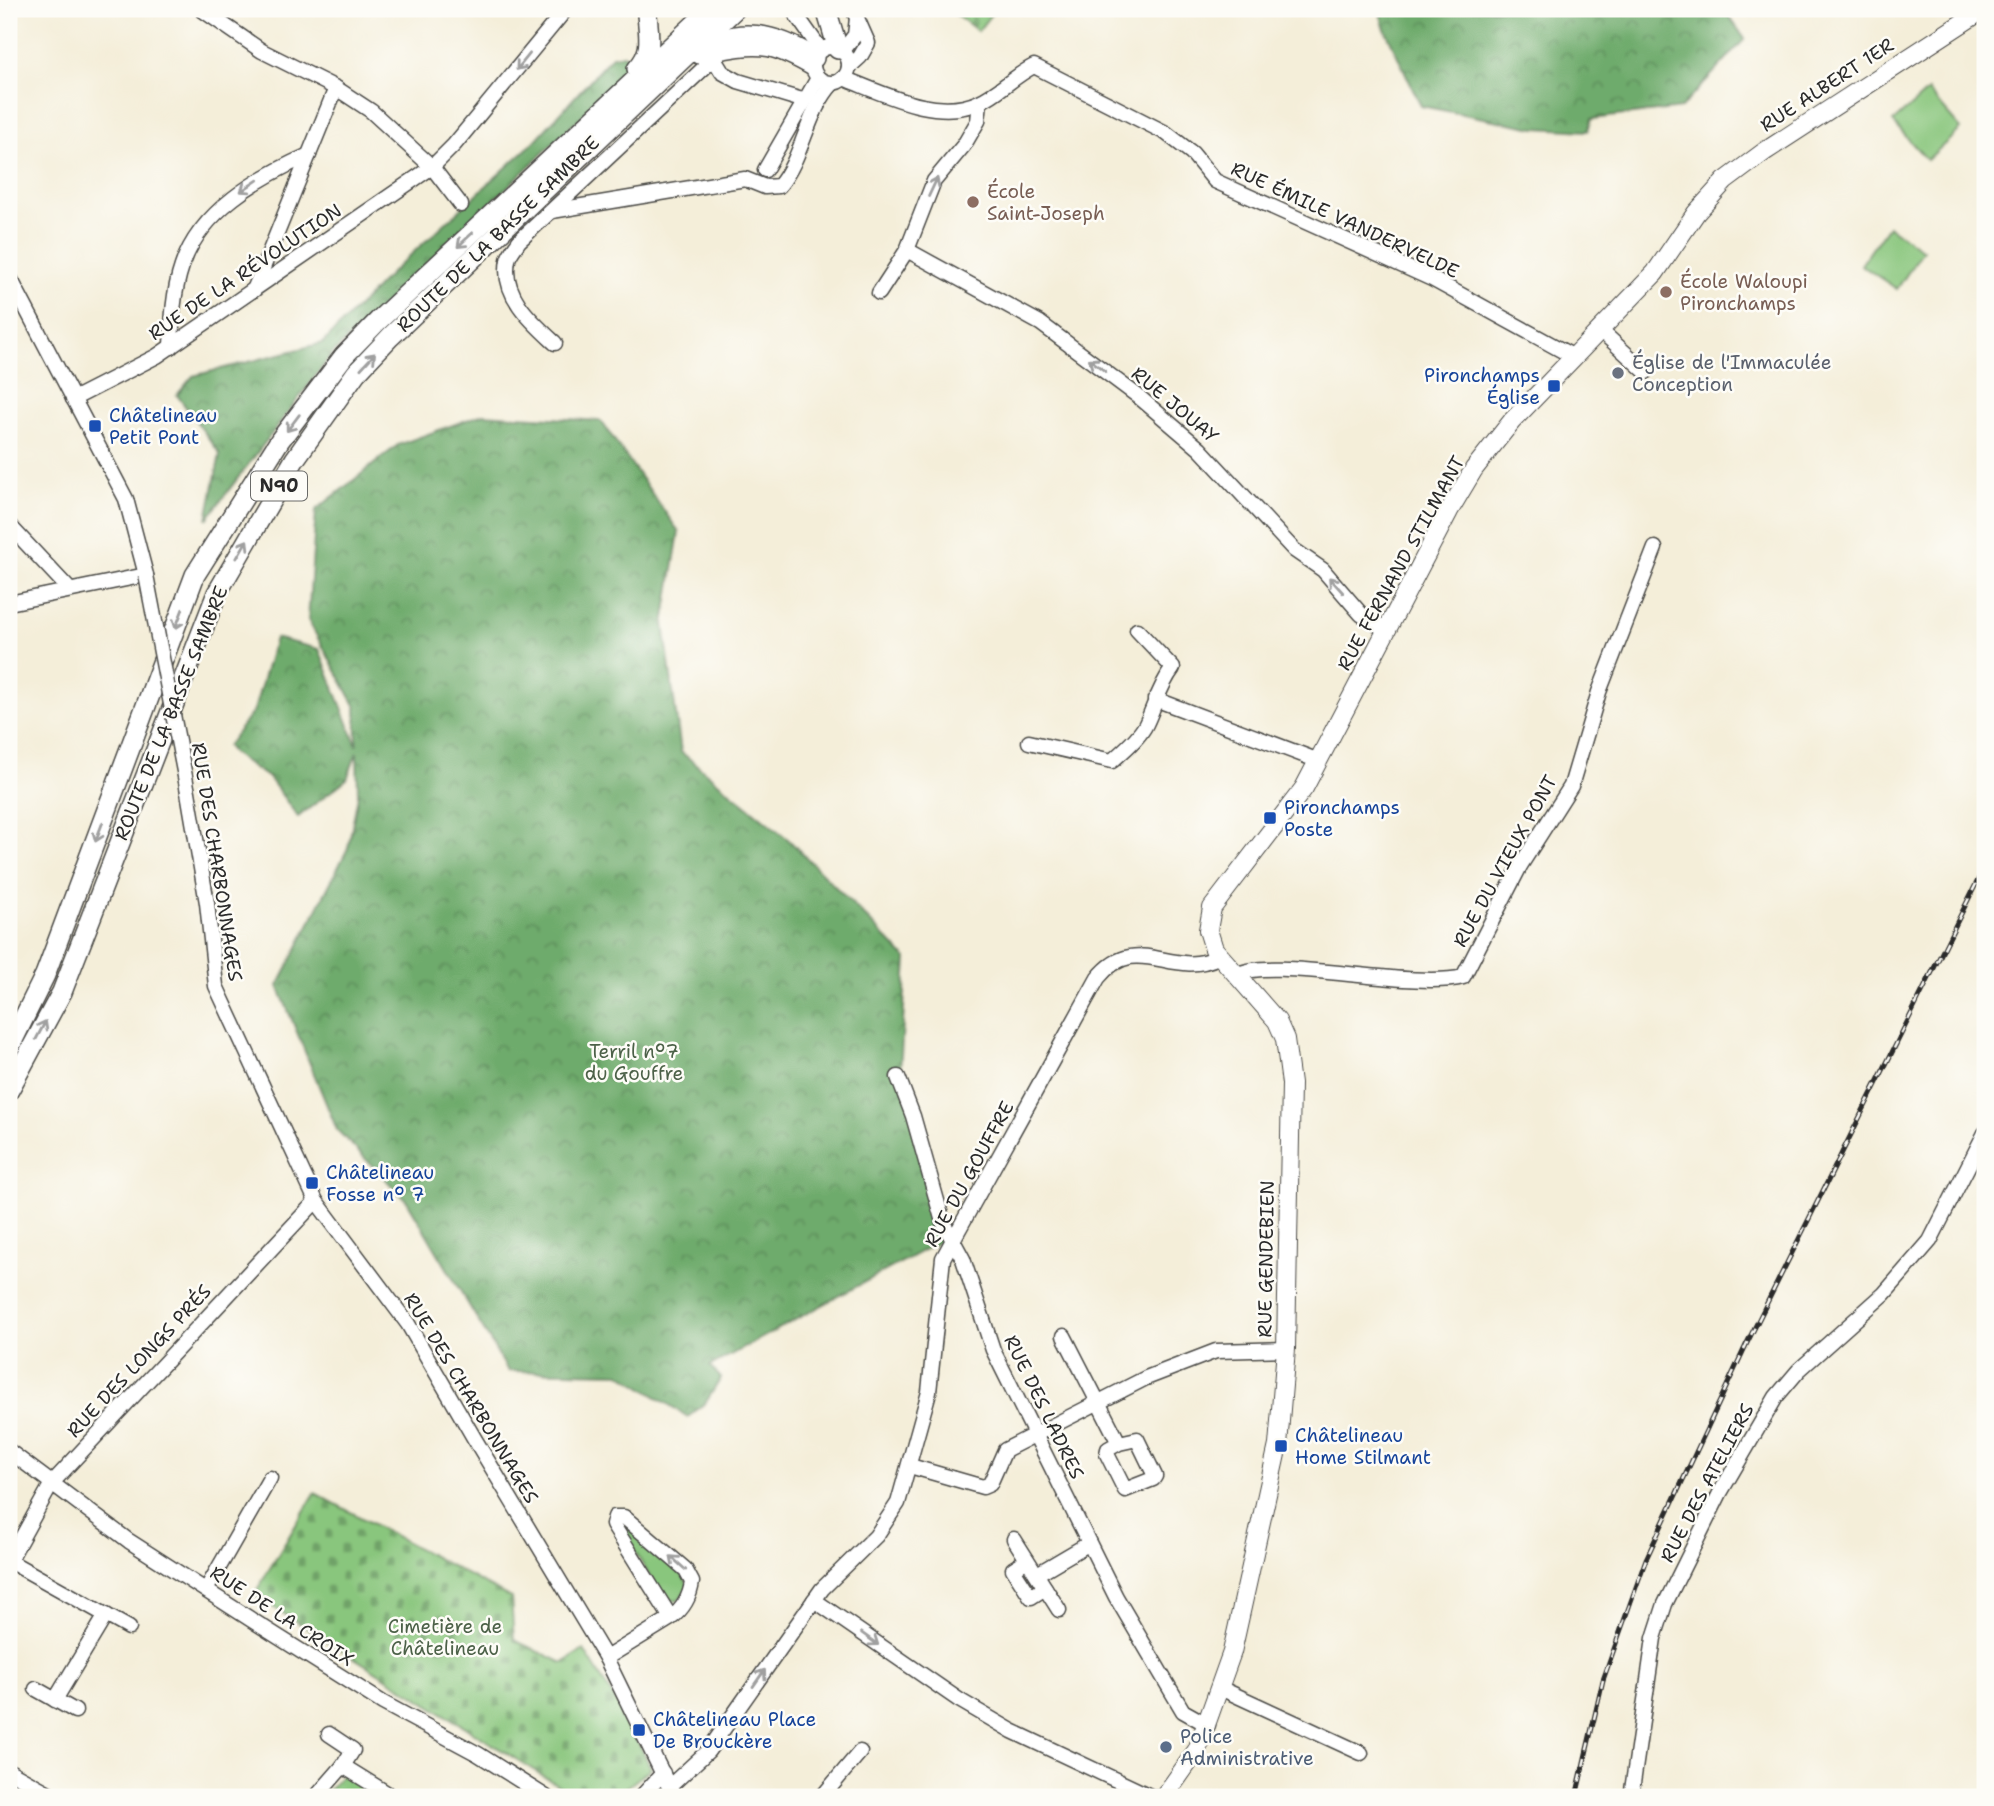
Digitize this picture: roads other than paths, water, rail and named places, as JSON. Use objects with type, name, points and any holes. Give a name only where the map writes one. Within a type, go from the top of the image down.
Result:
[{"type":"highway","name":"ROUTE DE LA BASSE SAMBRE","points":[[9,1048],[45,975],[195,575],[280,440],[344,356],[711,9]]},
{"type":"highway","name":"ROUTE DE LA BASSE SAMBRE","points":[[9,1090],[62,992],[216,593],[295,459],[356,373],[390,337],[735,9]]},
{"type":"highway","points":[[625,114],[642,105],[704,50],[727,38],[754,34],[773,37],[824,59],[826,9]]},
{"type":"highway","points":[[575,136],[584,119],[645,61],[650,48],[645,11]]},
{"type":"main road","name":"RUE ALBERT 1ER","points":[[1764,152],[1984,9]]},
{"type":"main road","name":"RUE FERNAND STILMANT","points":[[1319,761],[1386,630],[1474,469],[1512,421],[1655,274],[1696,214],[1725,181],[1764,152]]},
{"type":"main road","name":"RUE GENDEBIEN","points":[[1164,1797],[1197,1750],[1209,1726],[1254,1564],[1276,1458],[1286,1349],[1291,1084],[1285,1039],[1277,1021],[1219,957],[1208,930],[1212,908],[1304,788],[1319,761]]},
{"type":"street","points":[[201,9],[262,51],[336,88],[371,111],[432,167],[461,205]]},
{"type":"street","name":"RUE DE LA RÉVOLUTION","points":[[73,399],[172,347],[432,167],[454,145],[566,9]]},
{"type":"street","points":[[792,9],[824,59],[842,76]]},
{"type":"street","points":[[765,170],[824,59],[855,35],[855,13]]},
{"type":"street","points":[[552,211],[746,179],[765,187],[779,186],[790,173],[806,131],[842,76],[860,57],[868,43],[855,13]]},
{"type":"street","name":"RUE ÉMILE VANDERVELDE","points":[[714,58],[721,52],[744,47],[779,49],[824,59],[842,76],[868,89],[934,108],[961,108],[980,102],[1016,75],[1034,66],[1166,133],[1192,153],[1215,181],[1432,279],[1574,357]]},
{"type":"street","points":[[555,343],[527,318],[511,291],[508,259],[519,241],[714,58],[722,72],[737,81],[802,100]]},
{"type":"street","points":[[253,291],[336,88]]},
{"type":"street","points":[[879,293],[907,250],[934,181],[964,145],[978,121],[980,102]]},
{"type":"street","points":[[172,347],[176,293],[182,264],[199,236],[236,195],[309,155]]},
{"type":"street","points":[[590,174],[590,190],[607,202]]},
{"type":"street","name":"RUE JOUAY","points":[[907,250],[1040,323],[1139,397],[1200,449],[1294,550],[1323,570],[1361,614],[1386,630]]},
{"type":"street","name":"RUE DES CHARBONNAGES","points":[[9,276],[126,499],[146,575],[188,792],[207,903],[216,986],[316,1201],[408,1324],[606,1658],[669,1786]]},
{"type":"street","points":[[1599,330],[1646,372]]},
{"type":"street","points":[[9,525],[69,589]]},
{"type":"street","name":"RUE DU VIEUX PONT","points":[[1237,975],[1259,968],[1392,978],[1451,980],[1463,977],[1520,866],[1571,786],[1599,692],[1655,548]]},
{"type":"street","points":[[9,603],[146,575]]},
{"type":"street","points":[[1029,742],[1112,761],[1121,753],[1145,727],[1155,699],[1173,668],[1137,630]]},
{"type":"street","points":[[1155,699],[1319,761]]},
{"type":"street","name":"RUE DU GOUFFRE","points":[[640,1797],[669,1786],[708,1751],[814,1600],[889,1520],[898,1503],[910,1466],[929,1392],[943,1258],[951,1239],[1105,969],[1113,961],[1131,954],[1187,966],[1206,963],[1219,957]]},
{"type":"street","name":"RUE DES LADRES","points":[[898,1076],[913,1116],[943,1222],[963,1259],[993,1350],[1088,1544],[1183,1711],[1209,1726]]},
{"type":"street","name":"RUE DES ATELIERS","points":[[1631,1797],[1654,1638],[1665,1604],[1720,1493],[1776,1397],[1799,1370],[1884,1294],[1930,1241],[1985,1133]]},
{"type":"street","name":"RUE DES LONGS PRÉS","points":[[9,1561],[52,1483],[316,1201]]},
{"type":"street","points":[[1064,1336],[1119,1443]]},
{"type":"street","points":[[910,1466],[983,1488],[990,1484],[1005,1450],[1146,1378],[1206,1354],[1286,1349]]},
{"type":"street","name":"RUE DE LA CROIX","points":[[9,1451],[129,1541],[383,1703],[478,1754],[546,1797]]},
{"type":"street","points":[[206,1590],[271,1478]]},
{"type":"street","points":[[606,1658],[671,1618],[687,1600],[691,1590],[691,1576],[624,1517],[615,1517],[613,1525],[671,1618]]},
{"type":"street","points":[[1014,1539],[1059,1610]]},
{"type":"street","points":[[1037,1574],[1088,1544]]},
{"type":"street","points":[[1027,1559],[1013,1569],[1019,1579],[1031,1597],[1045,1588]]},
{"type":"street","points":[[9,1561],[129,1628]]},
{"type":"street","points":[[814,1600],[944,1691],[1012,1731],[1126,1791],[1152,1797]]},
{"type":"street","points":[[55,1700],[106,1615]]},
{"type":"street","points":[[1220,1688],[1360,1753]]},
{"type":"street","points":[[36,1689],[75,1711]]},
{"type":"street","points":[[316,1797],[343,1766],[353,1749],[329,1734]]},
{"type":"street","points":[[822,1797],[860,1752]]},
{"type":"street","points":[[343,1766],[393,1797]]},
{"type":"street","points":[[9,1771],[56,1797]]},
{"type":"railway","points":[[1576,1797],[1603,1680],[1646,1559],[1747,1343],[1985,866]]},
{"type":"place","name":"École Saint-Joseph","points":[[973,202]]},
{"type":"place","name":"École Waloupi Pironchamps","points":[[1666,292]]},
{"type":"place","name":"Église de l'Immaculée Conception","points":[[1618,373]]},
{"type":"place","name":"Pironchamps Église","points":[[1554,386]]},
{"type":"place","name":"Châtelineau Petit Pont","points":[[95,426]]},
{"type":"place","name":"Pironchamps Poste","points":[[1270,818]]},
{"type":"place","name":"Châtelineau Fosse n° 7","points":[[312,1183]]},
{"type":"place","name":"Châtelineau Home Stilmant","points":[[1281,1446]]},
{"type":"place","name":"Châtelineau Place De Brouckère","points":[[639,1730]]},
{"type":"place","name":"Police Administrative","points":[[1166,1747]]},
{"type":"park label","name":"Terril n°7 du Gouffre","points":[[634,1062]]},
{"type":"park label","name":"Cimetière de Châtelineau","points":[[445,1637]]}]
